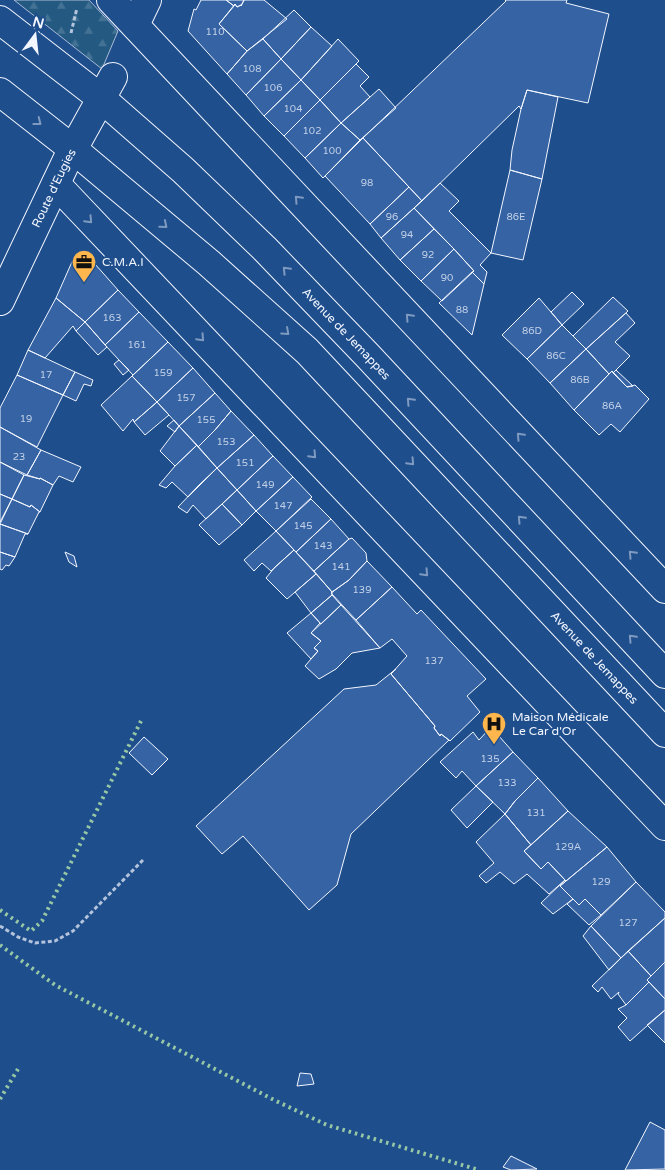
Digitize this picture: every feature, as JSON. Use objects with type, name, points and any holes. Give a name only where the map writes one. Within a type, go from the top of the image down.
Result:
[{"type":"street","points":[[111,0],[665,589]]},
{"type":"street","points":[[134,25],[147,0]]},
{"type":"street","name":"Avenue de Jemappes","points":[[0,20],[54,61],[107,88],[183,170],[264,248],[367,355],[665,674]]},
{"type":"street","name":"Route d'Eugies","points":[[0,301],[56,184],[107,88]]},
{"type":"street","name":"Avenue de Jemappes","points":[[0,92],[74,150],[209,263],[307,351],[665,733]]},
{"type":"street","points":[[56,184],[665,826]]},
{"type":"path","points":[[69,41],[79,2]]},
{"type":"path","points":[[0,926],[18,937],[35,943],[55,941],[73,931],[144,859]]},
{"type":"green space","points":[[14,0],[89,0],[118,31],[102,69]]},
{"type":"building","points":[[201,0],[226,0],[234,6],[219,24],[247,51],[227,74],[188,31],[194,9],[196,10]]},
{"type":"building","points":[[226,0],[244,0],[241,6],[237,7]]},
{"type":"building","points":[[244,0],[264,0],[287,19],[247,51],[219,24],[235,4],[237,7],[241,6]]},
{"type":"building","points":[[505,0],[567,0],[566,3],[609,14],[588,103],[527,90],[521,109],[519,106],[422,201],[363,138]]},
{"type":"building","points":[[294,10],[311,27],[281,59],[263,39]]},
{"type":"building","points":[[311,27],[332,46],[301,80],[281,59]]},
{"type":"building","points":[[263,39],[281,59],[246,95],[227,74],[247,51]]},
{"type":"building","points":[[338,39],[359,61],[320,100],[301,80]]},
{"type":"building","points":[[281,59],[301,80],[264,116],[246,95]]},
{"type":"building","points":[[356,64],[369,77],[360,86],[370,97],[341,123],[320,100]]},
{"type":"building","points":[[301,80],[320,100],[284,136],[264,116]]},
{"type":"building","points":[[379,89],[396,108],[360,140],[341,123]]},
{"type":"building","points":[[527,90],[558,97],[542,179],[510,170],[512,150]]},
{"type":"building","points":[[320,100],[341,123],[305,158],[284,136]]},
{"type":"building","points":[[341,123],[360,140],[323,178],[305,158]]},
{"type":"building","points":[[363,138],[409,187],[370,224],[325,176]]},
{"type":"building","points":[[510,170],[542,179],[523,260],[491,253]]},
{"type":"building","points":[[440,183],[459,201],[449,211],[491,253],[480,265],[487,272],[484,284],[454,249],[414,208]]},
{"type":"building","points":[[409,187],[422,201],[381,238],[370,224]]},
{"type":"building","points":[[414,208],[434,229],[400,260],[381,238]]},
{"type":"building","points":[[434,229],[454,249],[421,281],[400,260]]},
{"type":"building","points":[[454,249],[474,271],[442,301],[421,281]]},
{"type":"building","points":[[75,255],[87,255],[118,290],[85,322],[56,298]]},
{"type":"building","points":[[472,272],[484,284],[472,335],[439,303]]},
{"type":"building","points":[[118,290],[139,312],[105,345],[85,322]]},
{"type":"building","points":[[572,292],[584,304],[562,325],[551,312]]},
{"type":"building","points":[[613,297],[628,311],[586,349],[573,336]]},
{"type":"building","points":[[56,298],[85,322],[76,331],[73,326],[45,358],[28,350]]},
{"type":"building","points":[[539,298],[562,325],[527,359],[502,335]]},
{"type":"building","points":[[139,312],[168,342],[133,375],[105,345]]},
{"type":"building","points":[[626,313],[635,323],[615,342],[630,356],[613,373],[612,371],[609,374],[586,349]]},
{"type":"building","points":[[85,322],[107,347],[98,355],[76,331]]},
{"type":"building","points":[[562,325],[586,349],[550,383],[527,359]]},
{"type":"building","points":[[168,342],[193,368],[157,402],[132,376]]},
{"type":"building","points":[[586,349],[609,374],[574,410],[550,383]]},
{"type":"building","points":[[28,350],[75,372],[63,395],[17,375]]},
{"type":"building","points":[[119,360],[129,370],[123,375],[114,364]]},
{"type":"building","points":[[193,368],[215,393],[179,426],[157,402]]},
{"type":"building","points":[[616,370],[633,386],[627,387],[613,373]]},
{"type":"building","points":[[612,371],[627,387],[635,385],[649,399],[620,432],[611,424],[599,435],[574,410]]},
{"type":"building","points":[[75,372],[93,380],[91,386],[84,384],[76,401],[63,395]]},
{"type":"building","points":[[17,375],[63,395],[37,447],[0,427],[0,408]]},
{"type":"building","points":[[132,376],[157,402],[134,422],[133,419],[123,431],[101,405]]},
{"type":"building","points":[[215,393],[231,411],[198,447],[179,426]]},
{"type":"building","points":[[157,402],[169,415],[145,435],[134,422]]},
{"type":"building","points":[[231,411],[254,435],[217,468],[198,447]]},
{"type":"building","points":[[174,420],[179,426],[175,432],[167,426]]},
{"type":"building","points":[[179,426],[197,445],[175,466],[160,451]]},
{"type":"building","points":[[0,427],[41,450],[27,475],[0,462]]},
{"type":"building","points":[[254,435],[273,456],[237,490],[217,468]]},
{"type":"building","points":[[197,445],[217,468],[188,497],[172,482],[166,488],[159,485],[175,466]]},
{"type":"building","points":[[41,450],[81,467],[73,482],[59,476],[53,485],[40,478],[27,475]]},
{"type":"building","points":[[273,456],[293,477],[256,511],[237,490]]},
{"type":"building","points":[[0,462],[24,475],[12,499],[0,494]]},
{"type":"building","points":[[217,468],[237,490],[206,519],[193,505],[187,513],[178,507],[199,485]]},
{"type":"building","points":[[24,475],[40,478],[53,485],[40,512],[31,505],[30,507],[12,499]]},
{"type":"building","points":[[293,477],[312,497],[276,531],[256,511]]},
{"type":"building","points":[[237,490],[256,511],[242,525],[222,504]]},
{"type":"building","points":[[0,494],[12,499],[0,522]]},
{"type":"building","points":[[12,499],[30,507],[31,505],[40,512],[28,534],[0,524]]},
{"type":"building","points":[[311,499],[331,519],[296,552],[276,531]]},
{"type":"building","points":[[222,504],[242,525],[219,545],[199,525]]},
{"type":"building","points":[[331,519],[349,539],[314,571],[296,552]]},
{"type":"building","points":[[0,524],[28,534],[25,534],[15,557],[0,552]]},
{"type":"building","points":[[276,531],[294,550],[271,571],[262,563],[254,571],[244,560]]},
{"type":"building","points":[[352,538],[366,553],[367,561],[349,580],[332,592],[314,571]]},
{"type":"building","points":[[294,550],[316,574],[287,599],[266,578]]},
{"type":"building","points":[[0,552],[15,557],[9,566],[6,565],[2,570],[0,569]]},
{"type":"building","points":[[65,552],[74,556],[77,567],[69,562]]},
{"type":"building","points":[[367,561],[392,587],[356,620],[331,593],[349,580]]},
{"type":"building","points":[[316,574],[332,592],[332,595],[311,613],[295,592]]},
{"type":"building","points":[[392,587],[417,614],[421,610],[486,679],[467,696],[480,712],[450,741],[441,734],[440,736],[434,728],[435,726],[391,674],[407,656],[392,639],[380,648],[356,620]]},
{"type":"building","points":[[332,595],[341,605],[321,624],[311,613]]},
{"type":"building","points":[[341,605],[380,648],[352,653],[336,669],[319,679],[305,666],[318,651],[314,648],[321,641],[311,633]]},
{"type":"building","points":[[311,613],[320,623],[311,633],[321,641],[314,648],[318,651],[311,659],[287,633]]},
{"type":"building","points":[[396,669],[391,674],[435,726],[434,728],[440,736],[441,734],[449,740],[351,834],[337,885],[309,910],[243,836],[222,854],[196,826],[344,689],[376,685]]},
{"type":"building","points":[[491,727],[513,752],[476,786],[462,771],[456,778],[440,762],[473,732],[479,740]]},
{"type":"building","points":[[144,737],[168,759],[152,775],[129,753]]},
{"type":"building","points":[[513,752],[538,778],[505,814],[476,786]]},
{"type":"building","points":[[538,778],[568,811],[531,845],[505,814]]},
{"type":"building","points":[[476,786],[493,802],[467,828],[451,810]]},
{"type":"building","points":[[568,811],[607,847],[566,881],[548,862],[541,869],[524,851]]},
{"type":"building","points":[[505,814],[531,845],[524,851],[541,869],[548,862],[565,880],[549,894],[527,874],[514,884],[500,872],[486,883],[479,876],[494,863],[476,842]]},
{"type":"building","points":[[607,847],[636,882],[601,915],[585,899],[579,905],[560,886]]},
{"type":"building","points":[[565,880],[560,886],[573,899],[553,914],[541,903]]},
{"type":"building","points":[[636,882],[665,912],[665,918],[621,958],[591,926]]},
{"type":"building","points":[[573,899],[579,905],[585,899],[601,915],[589,925],[567,904]]},
{"type":"building","points":[[665,918],[665,962],[651,976],[628,951]]},
{"type":"building","points":[[591,926],[621,958],[609,970],[583,936]]},
{"type":"building","points":[[628,951],[651,976],[647,980],[649,982],[626,1005],[618,994],[619,992],[611,999],[602,987],[598,992],[592,986]]},
{"type":"building","points":[[665,962],[665,999],[647,980]]},
{"type":"building","points":[[649,982],[665,999],[665,1010],[630,1041],[618,1027],[627,1018],[618,1009],[626,1005]]},
{"type":"building","points":[[665,1010],[665,1043],[647,1025]]},
{"type":"building","points":[[300,1073],[311,1074],[314,1084],[297,1086]]},
{"type":"building","points":[[650,1122],[665,1130],[665,1169],[625,1170]]},
{"type":"building","points":[[511,1156],[537,1169],[511,1170],[503,1167]]},
{"type":"hedge","points":[[0,910],[31,931],[42,921],[141,721]]},
{"type":"hedge","points":[[0,945],[55,985],[274,1100],[327,1125],[479,1170]]},
{"type":"hedge","points":[[0,1099],[18,1069]]},
{"type":"place","name":"C.M.A.I","points":[[84,283]]},
{"type":"place","name":"Maison Médicale Le Car d'Or","points":[[494,745]]}]
